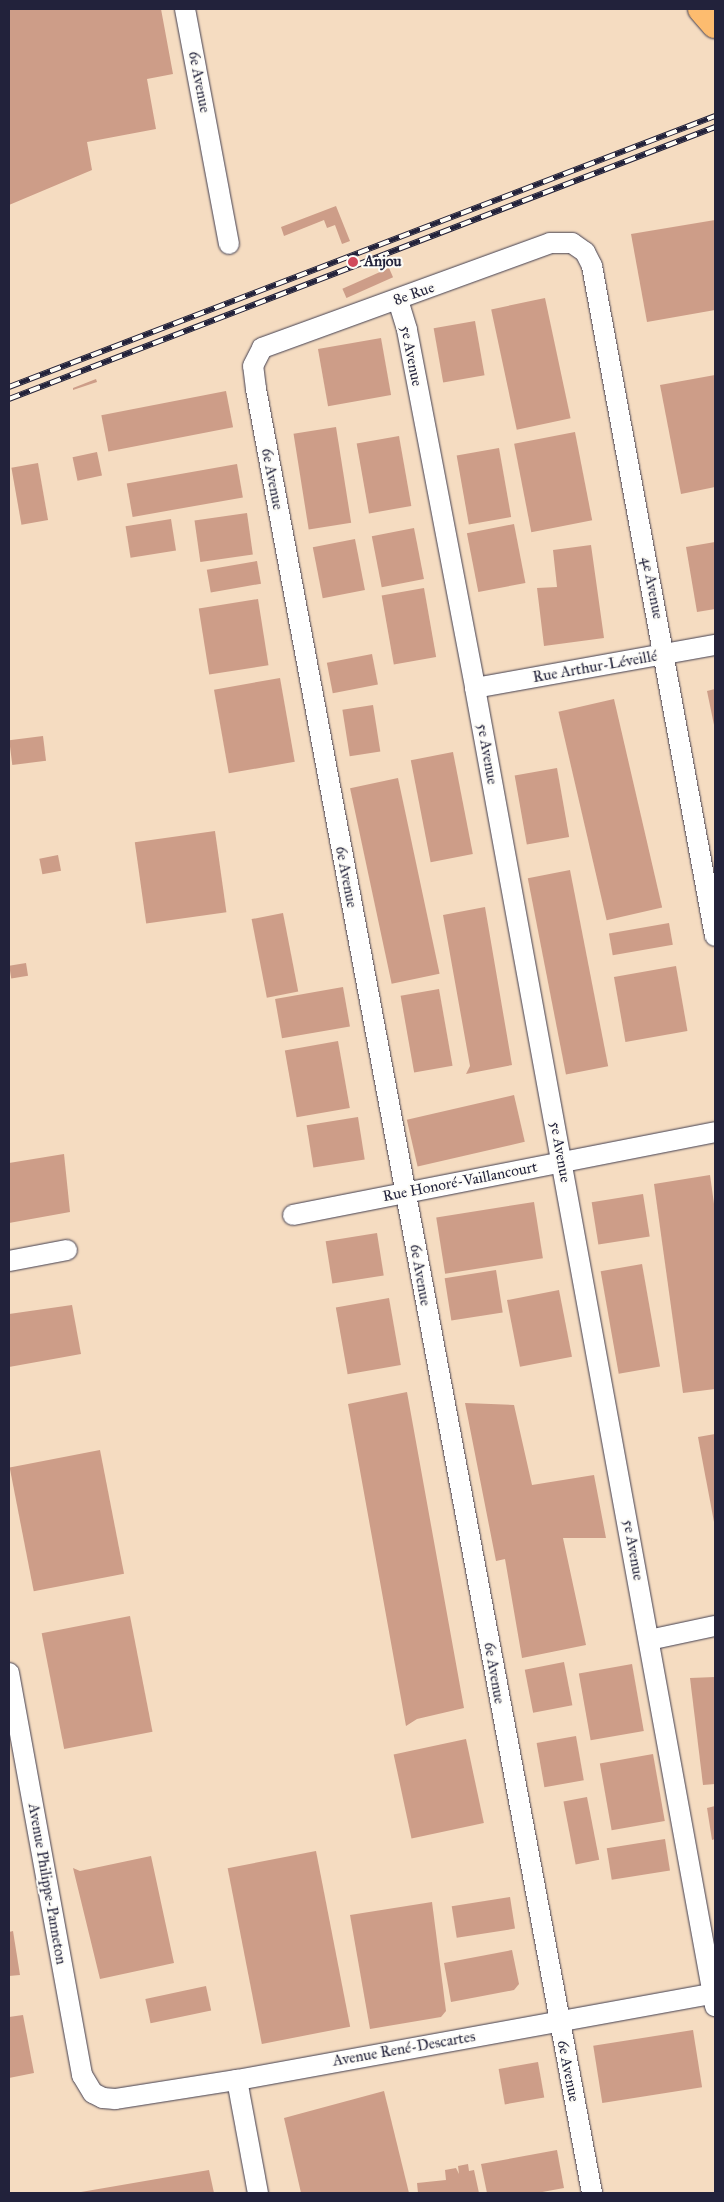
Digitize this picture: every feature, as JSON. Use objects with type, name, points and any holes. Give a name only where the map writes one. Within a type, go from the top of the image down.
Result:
[{"type":"main road","points":[[702,9],[715,24]]},
{"type":"street","name":"6e Avenue","points":[[184,9],[229,244]]},
{"type":"street","name":"8e Rue","points":[[256,356],[271,343],[398,300],[550,244],[561,241],[576,245]]},
{"type":"street","name":"4e Avenue","points":[[576,245],[585,252],[592,266],[715,936]]},
{"type":"street","name":"5e Avenue","points":[[398,300],[407,330],[475,688],[714,1997]]},
{"type":"street","name":"6e Avenue","points":[[256,356],[253,366],[256,389],[558,2020],[592,2193]]},
{"type":"street","name":"Rue Arthur-Léveillé","points":[[475,688],[715,645]]},
{"type":"street","name":"Rue Honoré-Vaillancourt","points":[[293,1215],[715,1132]]},
{"type":"street","points":[[9,1261],[67,1250]]},
{"type":"street","points":[[649,1640],[715,1626]]},
{"type":"street","name":"Avenue Philippe-Panneton","points":[[9,1673],[82,2075],[93,2094]]},
{"type":"street","name":"Avenue René-Descartes","points":[[93,2094],[115,2099],[237,2080],[558,2020],[714,1997]]},
{"type":"street","points":[[237,2080],[258,2193]]},
{"type":"building","points":[[9,9],[161,9],[173,74],[147,79],[156,129],[87,142],[92,170],[9,205]]},
{"type":"building","points":[[336,206],[350,241],[342,244],[335,225],[327,228],[324,220],[284,236],[281,227]]},
{"type":"building","points":[[715,220],[715,310],[647,322],[631,234]]},
{"type":"building","points":[[389,268],[393,277],[346,298],[342,289]]},
{"type":"building","points":[[545,298],[571,418],[517,430],[491,309]]},
{"type":"building","points":[[475,321],[485,375],[443,382],[434,328]]},
{"type":"building","points":[[381,338],[391,395],[328,406],[318,349]]},
{"type":"building","points":[[715,375],[715,487],[681,494],[660,385]]},
{"type":"building","points":[[96,379],[97,382],[73,390],[73,388]]},
{"type":"building","points":[[226,391],[233,427],[108,452],[101,415]]},
{"type":"building","points":[[336,427],[351,523],[309,530],[294,434]]},
{"type":"building","points":[[575,432],[592,520],[531,532],[514,444]]},
{"type":"building","points":[[399,436],[411,506],[369,513],[357,443]]},
{"type":"building","points":[[499,448],[511,517],[469,524],[457,455]]},
{"type":"building","points":[[97,452],[102,475],[78,481],[73,457]]},
{"type":"building","points":[[38,463],[48,520],[21,525],[11,468]]},
{"type":"building","points":[[237,464],[243,497],[133,517],[127,483]]},
{"type":"building","points":[[247,513],[253,555],[200,562],[195,520]]},
{"type":"building","points":[[171,519],[176,551],[131,558],[126,526]]},
{"type":"building","points":[[514,524],[525,583],[478,592],[467,533]]},
{"type":"building","points":[[414,528],[424,579],[382,587],[372,536]]},
{"type":"building","points":[[355,539],[365,590],[323,598],[313,547]]},
{"type":"building","points":[[715,542],[715,609],[697,612],[686,547]]},
{"type":"building","points":[[591,545],[604,638],[544,646],[537,588],[557,587],[553,550]]},
{"type":"building","points":[[257,561],[261,584],[211,593],[207,570]]},
{"type":"building","points":[[424,588],[436,657],[394,664],[382,595]]},
{"type":"building","points":[[258,599],[268,665],[209,675],[199,608]]},
{"type":"building","points":[[372,654],[378,684],[333,693],[327,663]]},
{"type":"building","points":[[280,678],[295,762],[229,773],[214,690]]},
{"type":"building","points":[[715,689],[715,725],[714,725],[707,691]]},
{"type":"building","points":[[614,699],[662,908],[607,920],[558,712]]},
{"type":"building","points":[[373,705],[380,751],[350,756],[342,710]]},
{"type":"building","points":[[43,736],[46,761],[12,765],[9,740]]},
{"type":"building","points":[[453,752],[473,854],[431,862],[411,760]]},
{"type":"building","points":[[557,768],[569,837],[527,844],[515,775]]},
{"type":"building","points":[[398,778],[440,974],[392,984],[350,788]]},
{"type":"building","points":[[215,831],[226,912],[146,923],[135,842]]},
{"type":"building","points":[[58,855],[61,871],[42,874],[39,859]]},
{"type":"building","points":[[570,870],[608,1066],[566,1075],[528,878]]},
{"type":"building","points":[[485,907],[512,1065],[466,1074],[470,1066],[443,915]]},
{"type":"building","points":[[283,913],[298,992],[267,998],[252,919]]},
{"type":"building","points":[[669,923],[673,945],[613,955],[609,934]]},
{"type":"building","points":[[26,963],[28,976],[11,978],[9,966]]},
{"type":"building","points":[[676,966],[687,1031],[625,1042],[614,977]]},
{"type":"building","points":[[343,987],[350,1026],[282,1038],[275,999]]},
{"type":"building","points":[[439,989],[453,1066],[414,1073],[401,996]]},
{"type":"building","points":[[338,1041],[350,1108],[297,1117],[285,1050]]},
{"type":"building","points":[[514,1095],[525,1142],[418,1167],[407,1120]]},
{"type":"building","points":[[358,1117],[365,1159],[313,1168],[307,1125]]},
{"type":"building","points":[[64,1154],[70,1212],[9,1223],[9,1163]]},
{"type":"building","points":[[710,1175],[715,1211],[715,1389],[683,1393],[654,1184]]},
{"type":"building","points":[[643,1194],[650,1236],[598,1245],[592,1202]]},
{"type":"building","points":[[534,1202],[543,1258],[445,1274],[436,1217]]},
{"type":"building","points":[[377,1233],[384,1275],[332,1284],[326,1241]]},
{"type":"building","points":[[642,1264],[660,1366],[619,1374],[601,1271]]},
{"type":"building","points":[[496,1270],[503,1312],[451,1321],[445,1278]]},
{"type":"building","points":[[559,1290],[572,1357],[520,1367],[507,1300]]},
{"type":"building","points":[[389,1298],[401,1365],[348,1374],[336,1307]]},
{"type":"building","points":[[72,1305],[81,1354],[9,1367],[9,1314]]},
{"type":"building","points":[[407,1392],[464,1708],[417,1719],[406,1726],[348,1404]]},
{"type":"building","points":[[465,1403],[514,1405],[532,1485],[594,1475],[606,1538],[563,1538],[586,1645],[522,1658],[505,1559],[496,1561]]},
{"type":"building","points":[[715,1434],[715,1522],[714,1522],[698,1437]]},
{"type":"building","points":[[100,1450],[124,1574],[34,1591],[10,1468]]},
{"type":"building","points":[[130,1616],[153,1732],[64,1749],[42,1633]]},
{"type":"building","points":[[564,1662],[572,1705],[533,1713],[525,1670]]},
{"type":"building","points":[[632,1664],[644,1731],[591,1740],[579,1673]]},
{"type":"building","points":[[715,1677],[715,1784],[703,1785],[690,1678]]},
{"type":"building","points":[[576,1736],[584,1780],[544,1787],[537,1743]]},
{"type":"building","points":[[466,1739],[484,1823],[411,1839],[394,1754]]},
{"type":"building","points":[[653,1754],[665,1821],[612,1830],[600,1763]]},
{"type":"building","points":[[587,1797],[599,1860],[576,1864],[563,1802]]},
{"type":"building","points":[[715,1806],[715,1839],[712,1840],[707,1808]]},
{"type":"building","points":[[665,1839],[670,1871],[612,1880],[607,1848]]},
{"type":"building","points":[[316,1851],[350,2027],[262,2044],[228,1868]]},
{"type":"building","points":[[151,1856],[174,1963],[100,1979],[73,1868],[80,1871]]},
{"type":"building","points":[[510,1897],[515,1929],[457,1938],[452,1906]]},
{"type":"building","points":[[432,1902],[446,2011],[441,2017],[370,2029],[350,1915]]},
{"type":"building","points":[[13,1931],[20,1975],[9,1976],[9,1932]]},
{"type":"building","points":[[512,1950],[519,1984],[514,1990],[451,2002],[444,1963]]},
{"type":"building","points":[[206,1986],[211,2010],[151,2023],[145,1999]]},
{"type":"building","points":[[23,2015],[34,2073],[9,2078],[9,2017]]},
{"type":"building","points":[[693,2030],[702,2087],[602,2103],[593,2046]]},
{"type":"building","points":[[538,2062],[544,2097],[505,2104],[499,2069]]},
{"type":"building","points":[[384,2091],[409,2193],[301,2193],[284,2118]]},
{"type":"building","points":[[557,2150],[564,2188],[537,2193],[487,2193],[481,2164]]},
{"type":"building","points":[[468,2164],[469,2171],[474,2170],[479,2193],[418,2193],[417,2183],[446,2180],[445,2170],[456,2168],[459,2174],[458,2166]]},
{"type":"building","points":[[209,2170],[214,2193],[81,2193],[81,2192]]},
{"type":"railway","points":[[9,387],[715,116]]},
{"type":"railway","points":[[9,399],[715,127]]},
{"type":"place","name":"Anjou","points":[[353,262]]}]
